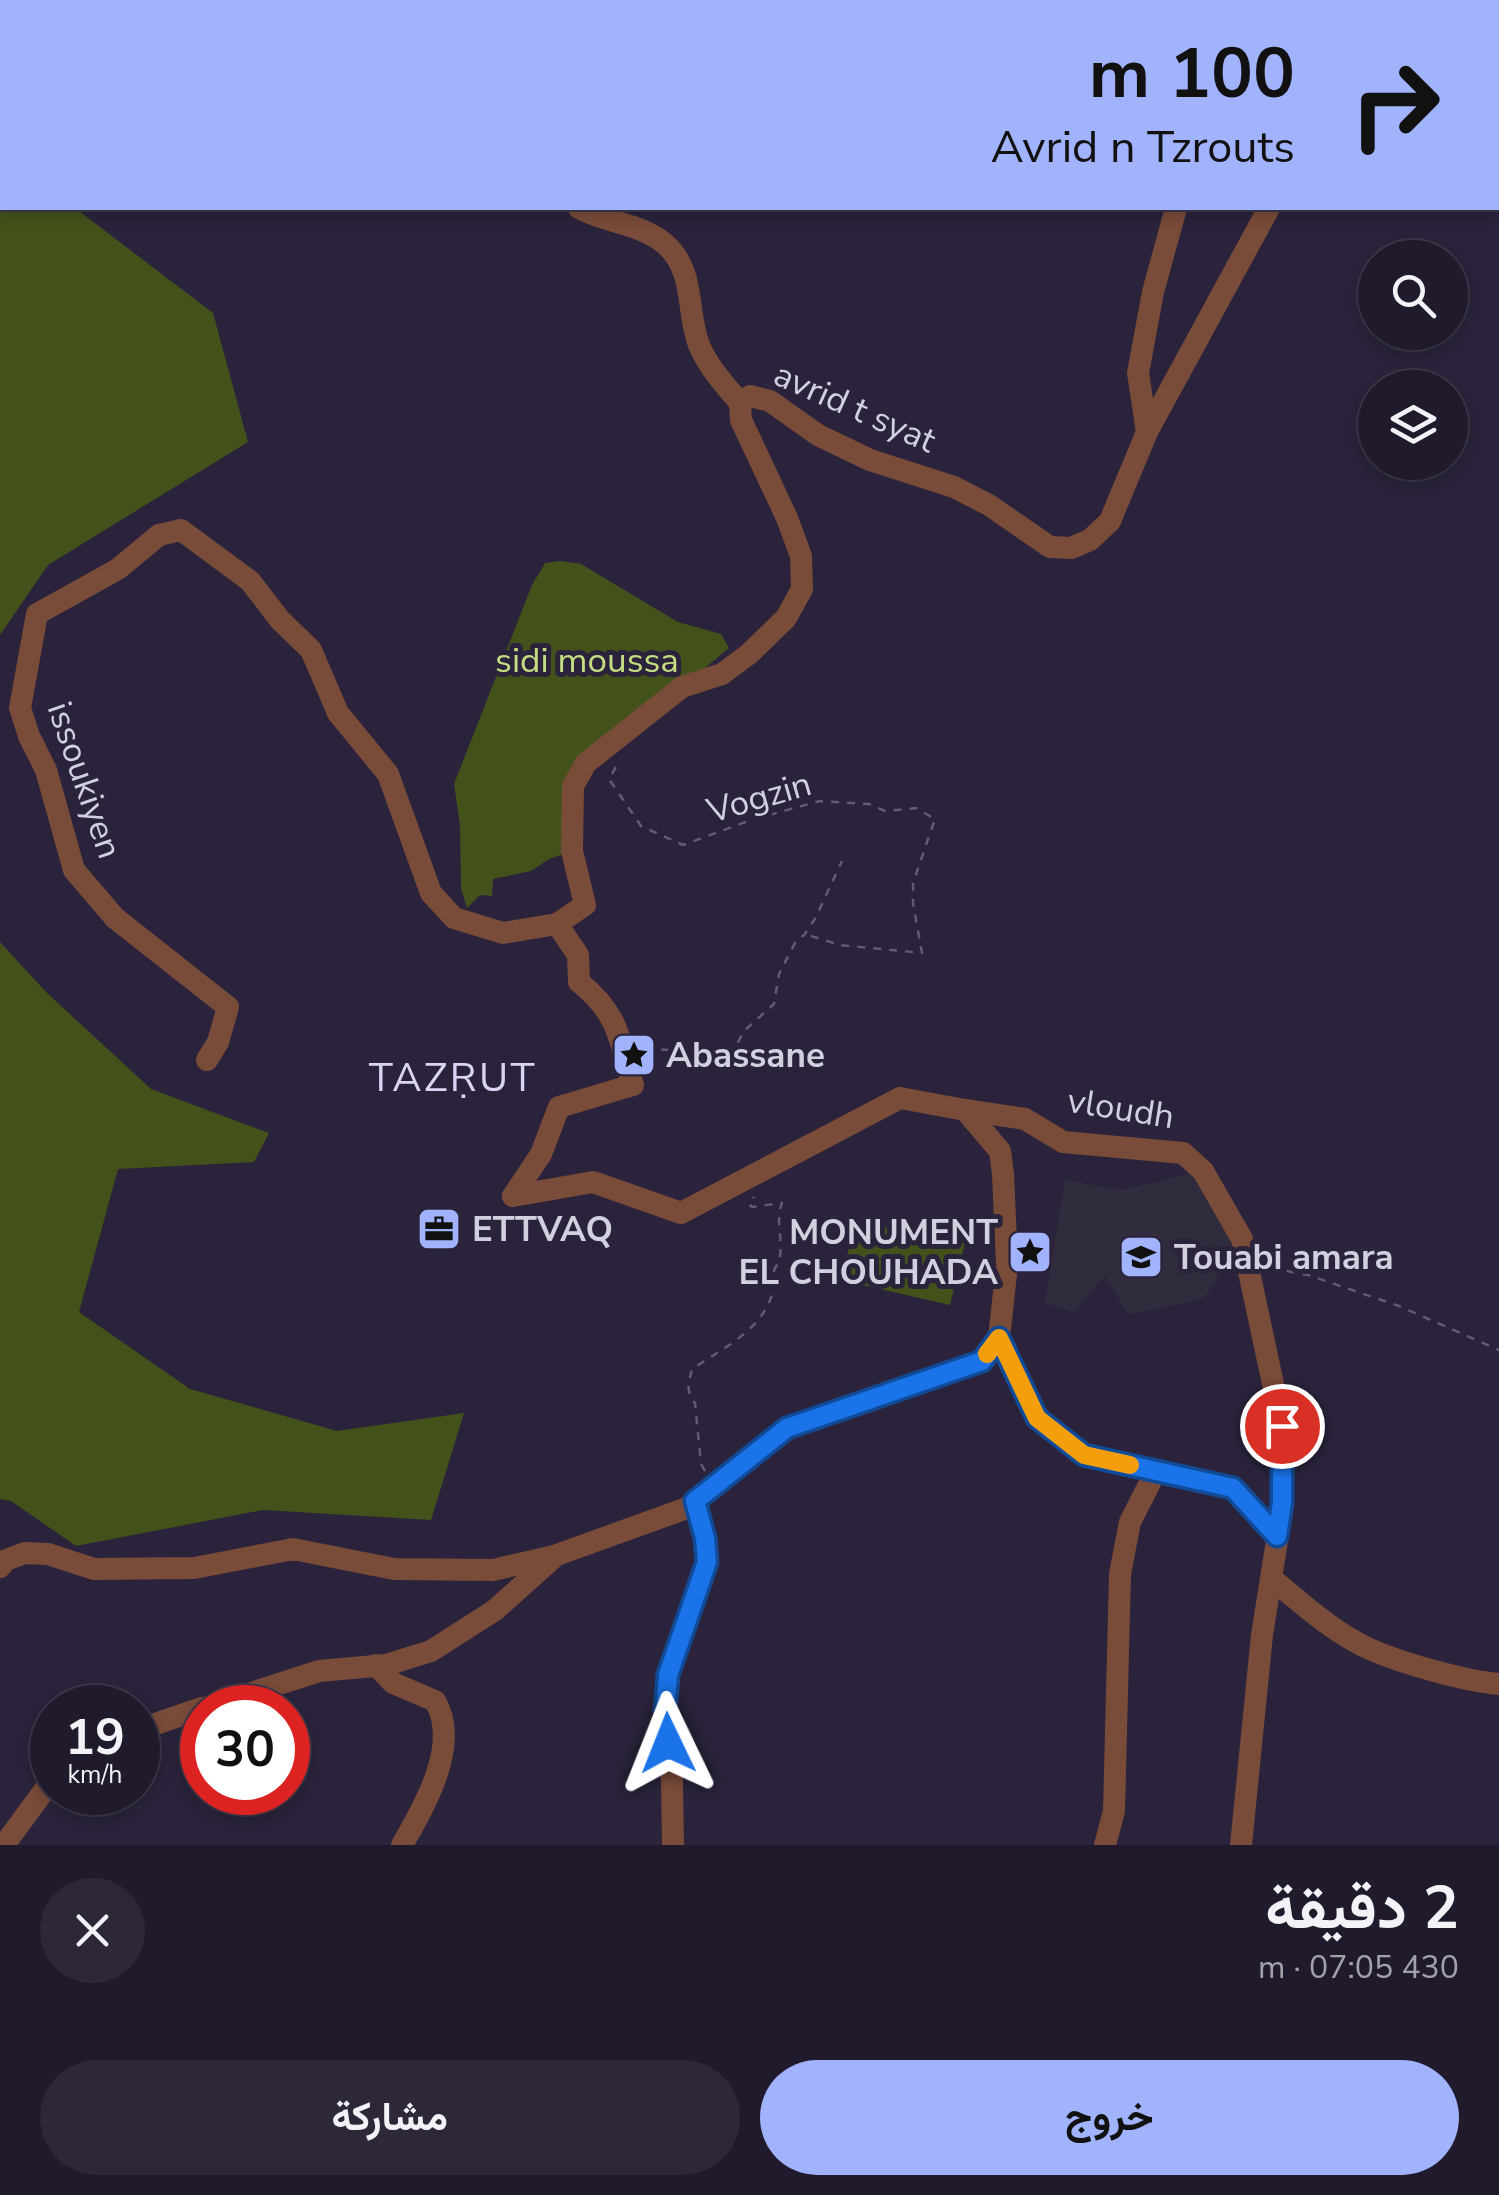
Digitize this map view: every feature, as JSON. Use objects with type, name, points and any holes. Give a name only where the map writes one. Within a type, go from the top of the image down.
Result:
[{"type":"street","points":[[582,210],[640,230],[666,244],[691,290],[698,342],[711,367],[740,403]]},
{"type":"street","points":[[1147,432],[1138,373],[1153,292],[1175,210]]},
{"type":"street","name":"avrid t syat","points":[[557,924],[585,905],[572,851],[573,786],[586,763],[682,687],[722,674],[749,654],[786,618],[802,589],[801,556],[741,420],[740,403],[750,396],[770,401],[818,435],[870,460],[954,487],[1050,547],[1071,548],[1090,540],[1110,521],[1147,432],[1267,210]]},
{"type":"street","name":"issoukiyen","points":[[207,1060],[218,1042],[228,1008],[116,918],[74,870],[46,770],[20,708],[37,614],[118,569],[158,536],[180,530],[200,542],[250,580],[280,620],[311,650],[338,712],[388,774],[431,893],[454,918],[503,932],[557,924]]},
{"type":"street","points":[[557,924],[578,955],[579,982],[614,1018],[626,1060]]},
{"type":"street","name":"vloudh","points":[[626,1060],[633,1085],[559,1108],[541,1154],[513,1196],[593,1182],[682,1213],[900,1098],[1025,1119],[1063,1142],[1183,1152],[1204,1170],[1242,1240],[1245,1263]]},
{"type":"street","points":[[0,1567],[6,1560],[25,1553],[48,1554],[94,1569],[194,1568],[293,1549],[394,1569],[493,1570],[554,1556],[687,1508],[787,1428],[982,1361],[999,1338],[1007,1265],[1000,1151],[965,1110]]},
{"type":"street","points":[[1241,1845],[1282,1503],[1282,1426],[1245,1263]]},
{"type":"street","points":[[999,1338],[1037,1418],[1084,1455],[1233,1488],[1277,1536]]},
{"type":"street","points":[[1105,1845],[1114,1794],[1120,1574],[1130,1522],[1156,1471]]},
{"type":"street","points":[[673,1845],[665,1712],[668,1675],[707,1562],[703,1494]]},
{"type":"street","points":[[273,1685],[318,1670],[376,1666],[432,1651],[495,1610],[554,1556]]},
{"type":"street","points":[[1271,1578],[1370,1650],[1499,1684]]},
{"type":"street","points":[[376,1666],[393,1683],[435,1701],[444,1726],[438,1766],[402,1845]]},
{"type":"street","points":[[4,1845],[30,1810]]},
{"type":"path","name":"Vogzin","points":[[617,764],[610,780],[641,826],[684,845],[820,801],[869,804],[886,811],[916,808],[935,818],[913,883],[912,903],[922,952],[840,945],[805,934]]},
{"type":"path","points":[[626,1060],[656,1049],[693,1052],[735,1048],[744,1031],[774,1004],[779,974],[795,942],[805,934],[842,861]]},
{"type":"path","points":[[703,1494],[695,1403],[689,1397],[688,1386],[692,1369],[737,1342],[756,1323],[766,1308],[783,1248],[778,1223],[782,1203],[763,1208],[750,1204],[761,1172]]},
{"type":"path","points":[[1245,1263],[1308,1275],[1399,1306],[1499,1350]]},
{"type":"shaded area","name":"Touabi amara","points":[[1203,1171],[1242,1239],[1205,1298],[1128,1315],[1105,1276],[1073,1312],[1045,1303],[1065,1179],[1126,1189]]},
{"type":"green space","points":[[0,210],[78,210],[213,313],[248,442],[48,565],[0,635]]},
{"type":"green space","name":"sidi moussa","points":[[545,563],[581,564],[678,622],[721,634],[729,648],[682,687],[578,756],[572,851],[531,871],[493,879],[492,896],[480,895],[467,908],[461,888],[460,825],[454,784],[532,585]]},
{"type":"green space","points":[[0,942],[46,992],[151,1089],[269,1133],[254,1162],[118,1169],[79,1312],[190,1389],[337,1431],[464,1413],[431,1520],[263,1510],[76,1546],[11,1501],[0,1499]]},
{"type":"green space","points":[[856,1221],[965,1243],[950,1305],[841,1280]]},
{"type":"slow traffic","points":[[987,1354],[999,1338],[1037,1418],[1084,1455],[1130,1465]]},
{"type":"place","name":"Abassane","points":[[634,1055]]},
{"type":"place","name":"ETTVAQ","points":[[439,1229]]},
{"type":"place","name":"MONUMENT EL CHOUHADA","points":[[1030,1252]]},
{"type":"place","name":"Touabi amara","points":[[1141,1257]]},
{"type":"district","name":"TAZṚUT","points":[[453,1077]]},
{"type":"route","points":[[668,1743],[668,1675],[707,1562],[695,1501],[787,1428],[982,1361],[999,1338],[1037,1418],[1084,1455],[1233,1488],[1277,1536],[1282,1503],[1282,1426]]}]
